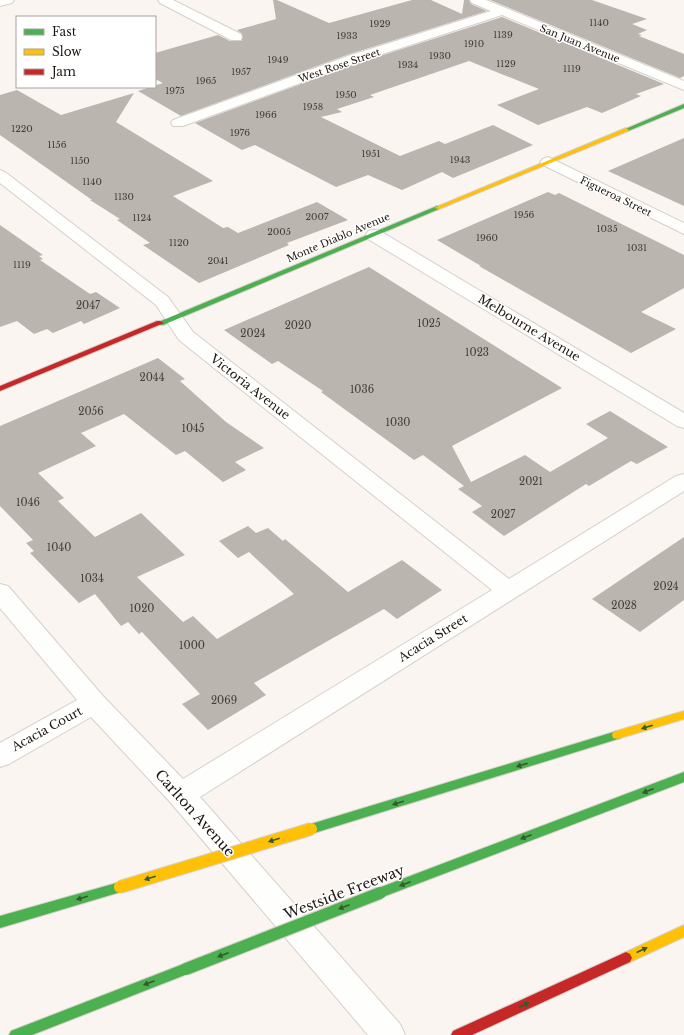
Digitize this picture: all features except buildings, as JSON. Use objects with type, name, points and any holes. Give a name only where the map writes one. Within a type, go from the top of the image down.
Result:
[{"type":"main road","name":"Monte Diablo Avenue","points":[[0,389],[684,106]]},
{"type":"main road","points":[[0,922],[312,829],[684,715]]},
{"type":"main road","name":"Westside Freeway","points":[[16,1035],[380,893],[684,777]]},
{"type":"main road","points":[[458,1035],[684,931]]},
{"type":"street","points":[[0,2],[8,0]]},
{"type":"street","points":[[164,0],[236,37]]},
{"type":"street","name":"San Juan Avenue","points":[[476,0],[684,86]]},
{"type":"street","name":"West Rose Street","points":[[178,123],[353,59],[502,11]]},
{"type":"street","name":"Figueroa Street","points":[[548,162],[684,229]]},
{"type":"street","name":"Victoria Avenue","points":[[0,175],[162,301],[186,336],[509,591]]},
{"type":"street","name":"Melbourne Avenue","points":[[374,234],[684,422]]},
{"type":"street","name":"Acacia Street","points":[[181,796],[684,481]]},
{"type":"street","name":"Carlton Avenue","points":[[0,592],[94,703],[181,796],[388,1035]]},
{"type":"street","name":"Acacia Court","points":[[0,756],[94,703]]},
{"type":"traffic: fast","points":[[626,130],[684,106]]},
{"type":"traffic: fast","points":[[160,323],[437,208]]},
{"type":"traffic: fast","points":[[311,829],[617,735]]},
{"type":"traffic: fast","points":[[380,893],[684,777]]},
{"type":"traffic: fast","points":[[0,922],[120,887]]},
{"type":"traffic: fast","points":[[186,969],[380,893]]},
{"type":"traffic: fast","points":[[16,1035],[186,969]]},
{"type":"traffic: slow","points":[[437,208],[626,130]]},
{"type":"traffic: slow","points":[[617,735],[684,715]]},
{"type":"traffic: slow","points":[[120,887],[311,829]]},
{"type":"traffic: slow","points":[[626,958],[684,931]]},
{"type":"traffic: jam","points":[[0,389],[160,323]]},
{"type":"traffic: jam","points":[[458,1035],[626,958]]}]
